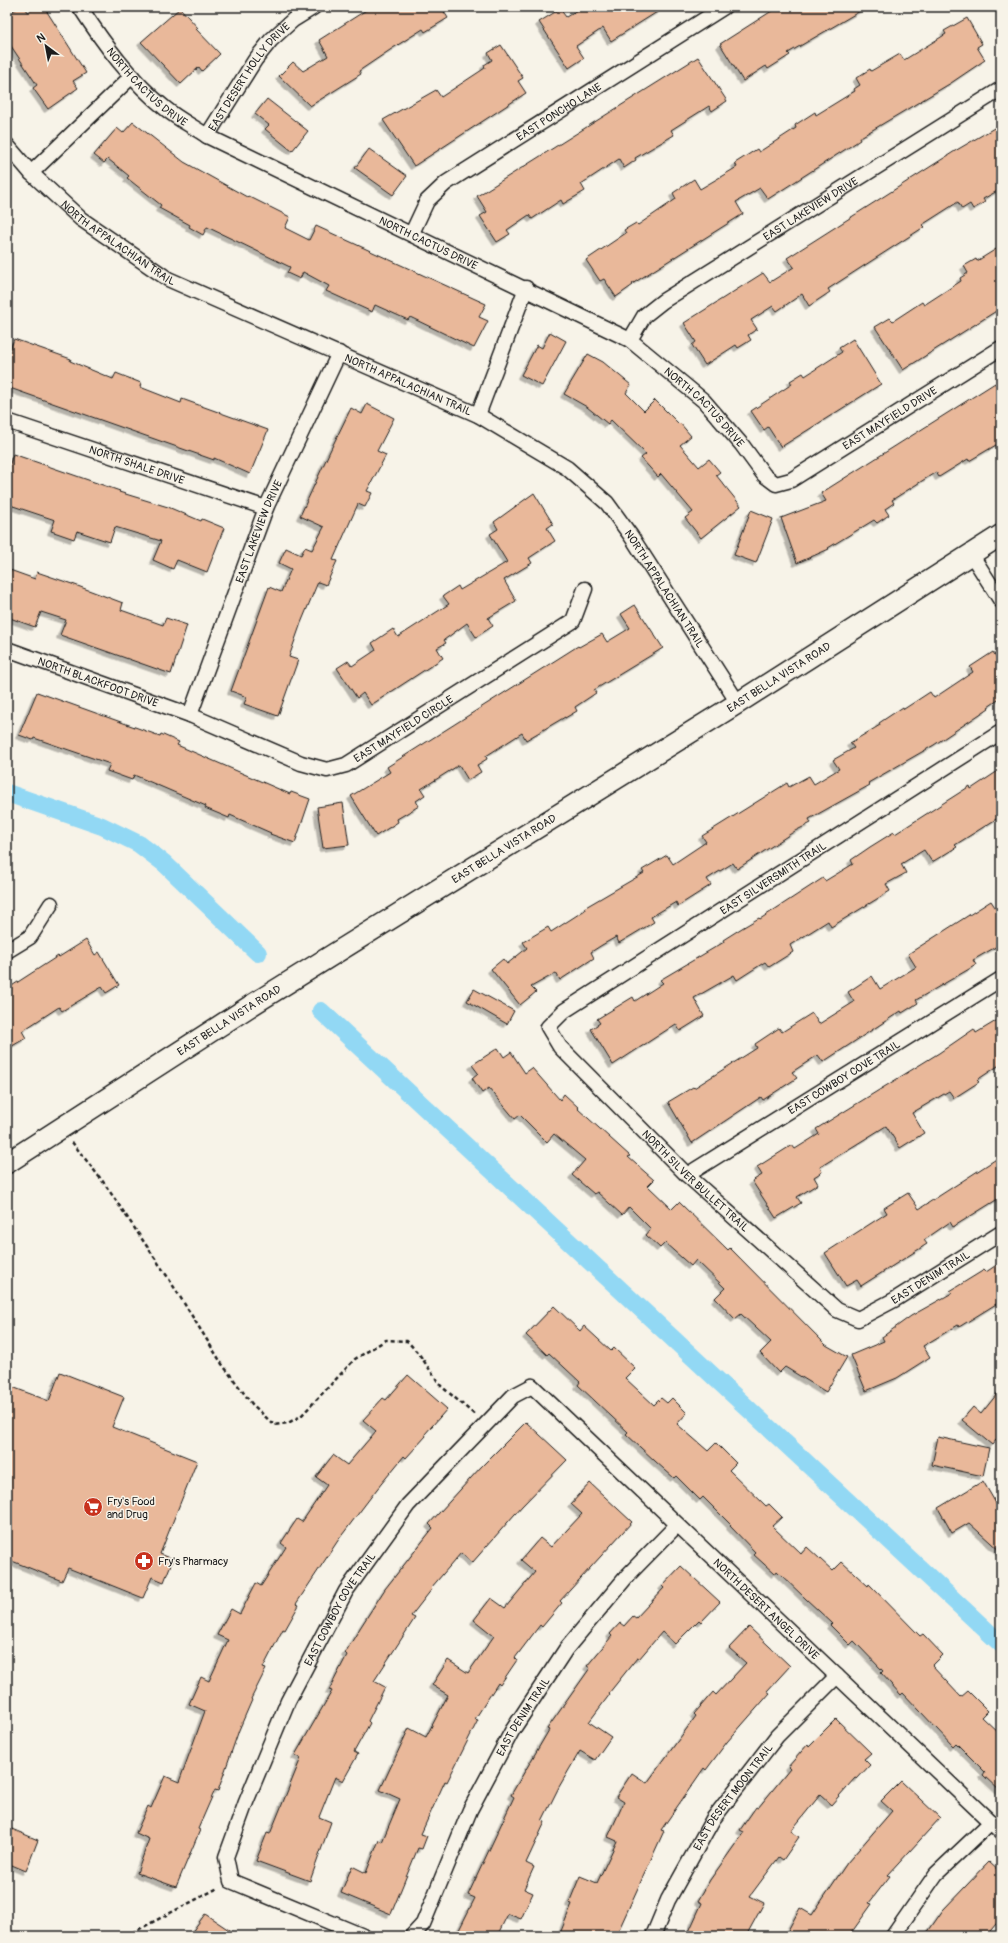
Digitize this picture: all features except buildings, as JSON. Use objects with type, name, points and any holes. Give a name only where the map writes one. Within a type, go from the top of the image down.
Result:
[{"type":"street","name":"NORTH CACTUS DRIVE","points":[[80,7],[99,35],[132,76],[166,109],[207,136],[412,233],[630,340],[704,401],[742,445],[764,475],[776,484]]},
{"type":"street","name":"EAST DESERT HOLLY DRIVE","points":[[207,136],[255,60],[271,40],[293,20],[314,7]]},
{"type":"street","name":"EAST PONCHO LANE","points":[[412,233],[427,201],[446,183],[724,7]]},
{"type":"street","points":[[31,173],[132,76]]},
{"type":"street","name":"EAST LAKEVIEW DRIVE","points":[[630,340],[644,316],[663,301],[1001,89]]},
{"type":"street","name":"NORTH APPALACHIAN TRAIL","points":[[7,145],[31,173],[81,219],[168,279],[478,415],[567,468],[606,503],[631,536],[738,703]]},
{"type":"street","points":[[478,415],[526,288]]},
{"type":"street","name":"EAST MAYFIELD DRIVE","points":[[776,484],[791,480],[1001,348]]},
{"type":"street","name":"EAST LAKEVIEW DRIVE","points":[[190,715],[266,508],[340,354]]},
{"type":"street","name":"NORTH SHALE DRIVE","points":[[7,421],[266,508]]},
{"type":"street","name":"EAST BELLA VISTA ROAD","points":[[7,1163],[255,1003],[738,703],[1001,535]]},
{"type":"street","points":[[971,554],[1001,601]]},
{"type":"street","name":"EAST MAYFIELD CIRCLE","points":[[190,715],[301,763],[327,770],[346,765],[573,621],[585,589]]},
{"type":"street","name":"NORTH BLACKFOOT DRIVE","points":[[7,649],[190,715]]},
{"type":"street","name":"EAST SILVERSMITH TRAIL","points":[[548,1027],[564,1011],[1001,732]]},
{"type":"street","points":[[7,951],[30,937],[51,904]]},
{"type":"street","name":"EAST COWBOY COVE TRAIL","points":[[687,1175],[1001,980]]},
{"type":"street","name":"NORTH SILVER BULLET TRAIL","points":[[548,1027],[560,1047],[687,1175],[837,1310],[858,1319]]},
{"type":"street","name":"EAST DENIM TRAIL","points":[[858,1319],[894,1300],[1001,1233]]},
{"type":"street","name":"EAST COWBOY COVE TRAIL","points":[[231,1881],[226,1857],[246,1802],[288,1701],[346,1591],[408,1506],[485,1423],[513,1396],[532,1386]]},
{"type":"street","name":"NORTH DESERT ANGEL DRIVE","points":[[532,1386],[996,1827]]},
{"type":"street","name":"EAST DENIM TRAIL","points":[[412,1936],[423,1924],[470,1810],[512,1731],[566,1649],[628,1575],[677,1524]]},
{"type":"street","name":"EAST DESERT MOON TRAIL","points":[[653,1936],[668,1900],[713,1818],[777,1736],[837,1676]]},
{"type":"street","points":[[893,1936],[936,1874],[996,1827]]},
{"type":"street","points":[[231,1881],[363,1936]]},
{"type":"path","points":[[61,1128],[104,1182],[167,1276],[222,1364],[252,1404],[274,1425],[288,1423],[301,1416],[356,1359],[386,1340],[407,1341],[419,1354],[441,1386],[485,1423]]},
{"type":"path","points":[[126,1936],[231,1881]]},
{"type":"waterway","points":[[7,793],[102,826],[139,844],[164,863],[258,953]]},
{"type":"waterway","points":[[321,1011],[1001,1644]]},
{"type":"place","name":"Fry's Food and Drug","points":[[93,1507]]},
{"type":"place","name":"Fry's Pharmacy","points":[[144,1561]]}]
